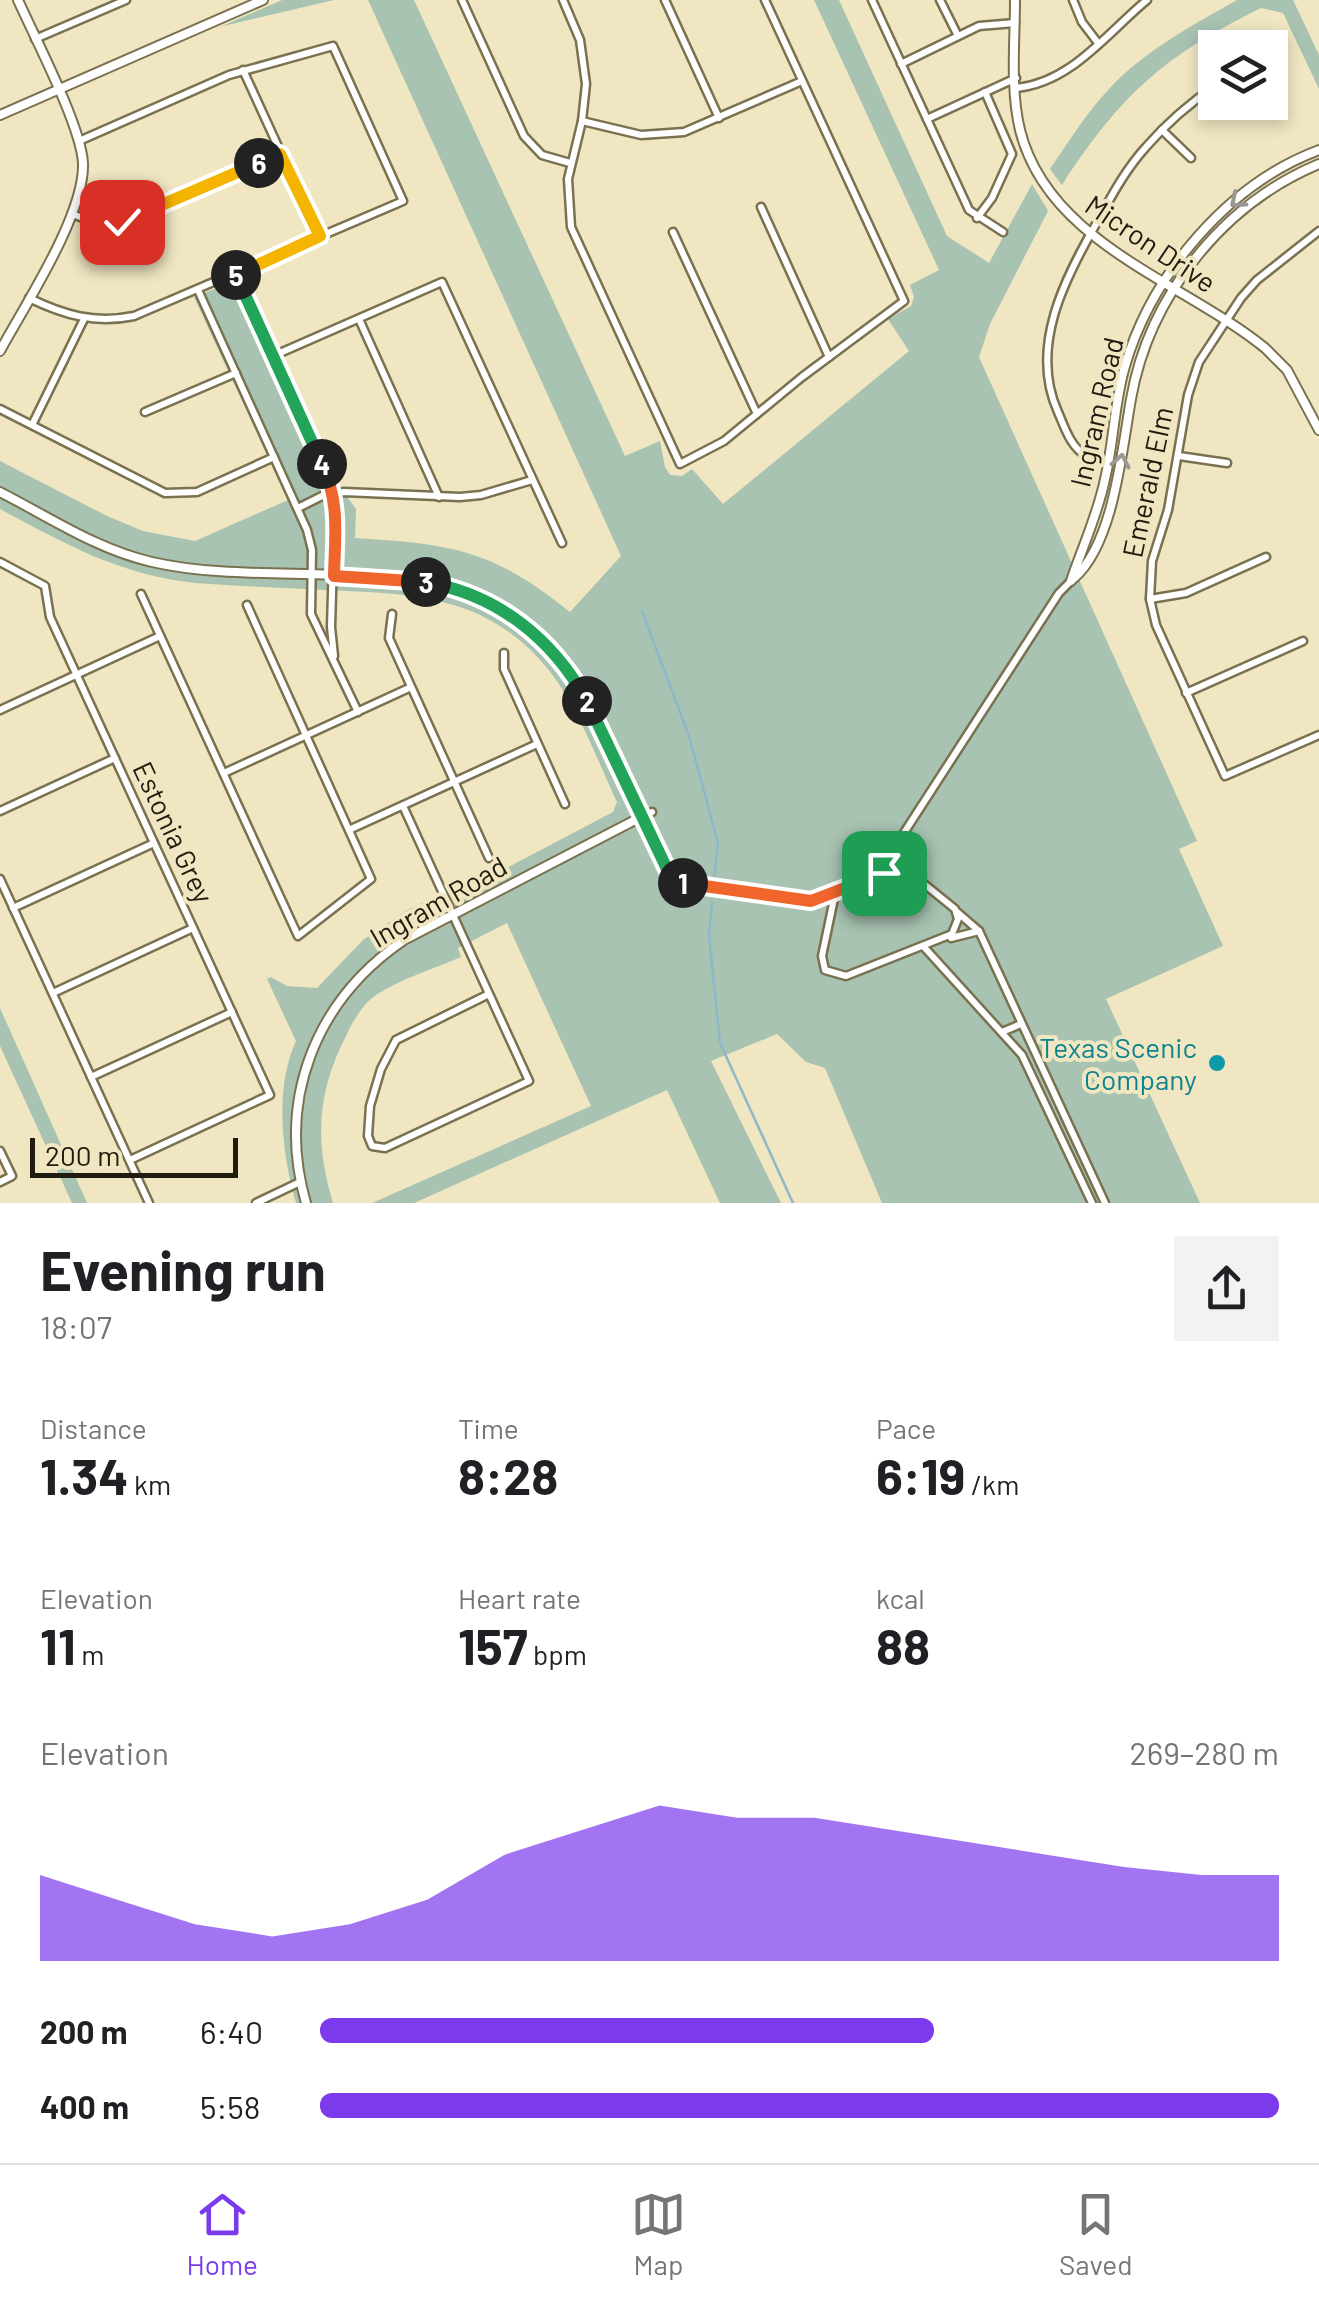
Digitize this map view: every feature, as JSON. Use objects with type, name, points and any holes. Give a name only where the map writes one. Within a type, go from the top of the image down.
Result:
[{"type":"street","points":[[0,351],[72,214],[82,179],[80,140],[18,0]]},
{"type":"street","points":[[35,39],[126,0]]},
{"type":"street","points":[[0,115],[263,0]]},
{"type":"street","points":[[462,0],[524,136],[542,155],[570,162]]},
{"type":"street","points":[[563,0],[584,55],[586,99],[570,162],[567,195],[576,242],[680,464],[724,441],[904,302],[765,0]]},
{"type":"street","points":[[665,0],[719,118]]},
{"type":"street","points":[[872,0],[969,210],[1002,232]]},
{"type":"street","points":[[940,0],[958,36]]},
{"type":"street","name":"Micron Drive","points":[[1014,0],[1020,129],[1031,162],[1050,194],[1076,222],[1252,338],[1288,370],[1319,430]]},
{"type":"street","points":[[1072,0],[1098,43]]},
{"type":"street","points":[[927,120],[984,92],[1055,78],[1147,0]]},
{"type":"street","points":[[901,64],[988,24],[1015,23]]},
{"type":"street","points":[[28,298],[84,318],[118,320],[134,316],[404,201],[333,46],[244,70],[80,140]]},
{"type":"street","points":[[244,70],[320,236]]},
{"type":"street","points":[[582,121],[660,136],[684,132],[802,80]]},
{"type":"street","points":[[977,218],[1001,181],[1012,154],[984,92]]},
{"type":"street","points":[[1086,456],[1072,444],[1053,401],[1046,362],[1060,296],[1129,167],[1162,130],[1198,100]]},
{"type":"street","points":[[1162,130],[1191,158]]},
{"type":"street","name":"Ingram Road","points":[[1070,581],[1107,470],[1124,368],[1134,338],[1164,282],[1190,247],[1235,202],[1266,178],[1319,150]]},
{"type":"street","points":[[72,214],[100,224],[122,222],[280,154]]},
{"type":"street","points":[[1306,155],[1315,165]]},
{"type":"street","name":"Ingram Road","points":[[884,873],[891,853],[1059,593],[1082,571],[1099,539],[1111,504],[1140,360],[1152,328],[1184,271],[1223,228],[1271,190],[1315,165]]},
{"type":"street","points":[[762,207],[829,357]]},
{"type":"street","name":"Emerald Elm","points":[[1319,231],[1257,280],[1225,320],[1199,362],[1191,382],[1168,510],[1152,561],[1150,599],[1156,625],[1225,776],[1319,735]]},
{"type":"street","points":[[673,232],[757,414]]},
{"type":"street","points":[[236,274],[334,493],[331,627],[335,661]]},
{"type":"street","points":[[274,356],[442,282],[562,543]]},
{"type":"street","points":[[198,290],[298,508],[312,550],[311,614],[358,712]]},
{"type":"street","points":[[32,426],[84,318]]},
{"type":"street","points":[[358,319],[439,497]]},
{"type":"street","points":[[145,412],[236,373]]},
{"type":"street","points":[[0,410],[164,493],[198,492],[274,457]]},
{"type":"street","points":[[1179,456],[1227,464]]},
{"type":"street","points":[[298,508],[334,493],[480,495],[532,480]]},
{"type":"street","points":[[0,492],[95,542],[149,562],[209,570],[416,581],[456,589],[499,607],[534,632],[565,664],[582,691],[667,869],[681,883],[814,903],[884,873],[904,869]]},
{"type":"street","points":[[1099,500],[1111,504]]},
{"type":"street","points":[[1150,599],[1186,593],[1266,557]]},
{"type":"street","name":"Estonia Grey","points":[[0,562],[45,586],[50,617],[270,1095],[130,1160]]},
{"type":"street","points":[[140,594],[298,936],[371,880],[246,605]]},
{"type":"street","points":[[392,614],[388,638],[489,858]]},
{"type":"street","points":[[0,710],[160,636]]},
{"type":"street","points":[[1186,693],[1304,641]]},
{"type":"street","points":[[504,653],[504,669],[565,804]]},
{"type":"street","points":[[224,773],[410,688]]},
{"type":"street","points":[[351,829],[536,744]]},
{"type":"street","points":[[0,811],[115,758]]},
{"type":"street","points":[[403,806],[529,1081],[385,1148],[372,1146],[368,1136],[374,1087],[396,1040],[489,994]]},
{"type":"street","name":"Ingram Road","points":[[306,1203],[296,1154],[298,1095],[313,1044],[348,988],[384,954],[452,914],[652,812]]},
{"type":"street","points":[[899,843],[904,869],[979,930],[1105,1203]]},
{"type":"street","points":[[13,908],[154,844]]},
{"type":"street","points":[[0,879],[149,1203]]},
{"type":"street","points":[[835,894],[827,913],[822,964],[825,970],[839,976],[979,930]]},
{"type":"street","points":[[948,938],[955,927],[956,912]]},
{"type":"street","points":[[52,993],[193,928]]},
{"type":"street","points":[[924,948],[1022,1055],[1092,1203]]},
{"type":"street","points":[[91,1077],[232,1012]]},
{"type":"street","points":[[1002,1032],[1022,1024]]},
{"type":"street","points":[[1050,1113],[1062,1108]]},
{"type":"street","points":[[0,1151],[12,1176],[0,1182]]},
{"type":"street","points":[[256,1203],[300,1182]]},
{"type":"green space","points":[[282,0],[334,0],[221,26]]},
{"type":"green space","points":[[368,0],[414,0],[625,456],[660,441],[670,475],[682,476],[692,469],[723,504],[909,351],[888,319],[911,306],[914,297],[910,285],[939,270],[814,0],[839,0],[947,236],[989,263],[1032,184],[1048,211],[990,324],[979,357],[1197,841],[1179,849],[1223,946],[1106,999],[1200,1203],[882,1203],[825,1068],[806,1062],[777,1034],[711,1061],[781,1203],[720,1203],[667,1090],[414,1203],[372,1203],[591,1106],[507,923],[458,948],[461,957],[406,979],[367,1002],[350,1027],[325,1095],[321,1137],[333,1203],[296,1203],[282,1122],[285,1080],[296,1041],[267,979],[271,977],[287,986],[317,988],[363,940],[407,910],[461,892],[613,812],[617,802],[561,688],[528,647],[503,628],[477,614],[420,597],[195,583],[141,573],[71,546],[0,509],[0,461],[143,531],[195,541],[288,500],[194,297],[245,277],[338,484],[356,509],[355,538],[419,543],[470,554],[518,575],[570,612],[621,556]]},
{"type":"green space","points":[[1237,0],[1293,0],[1319,55],[1319,89],[1283,13],[1261,8],[1220,30],[1198,30],[1198,42],[1147,80],[1125,102],[1062,185],[1050,169],[1086,117],[1123,75],[1186,29]]},
{"type":"green space","points":[[0,1008],[87,1203],[72,1203],[0,1046]]},
{"type":"waterway","points":[[642,611],[689,736],[718,843],[714,879]]},
{"type":"waterway","points":[[712,902],[709,935],[720,1043],[793,1203]]},
{"type":"place","name":"Texas Scenic Company","points":[[1217,1063]]},
{"type":"route","points":[[122,222],[280,154],[320,236],[236,274],[332,484],[336,508],[334,576],[439,584],[499,607],[534,632],[565,664],[587,700],[667,869],[681,883],[811,901],[884,873]]}]
